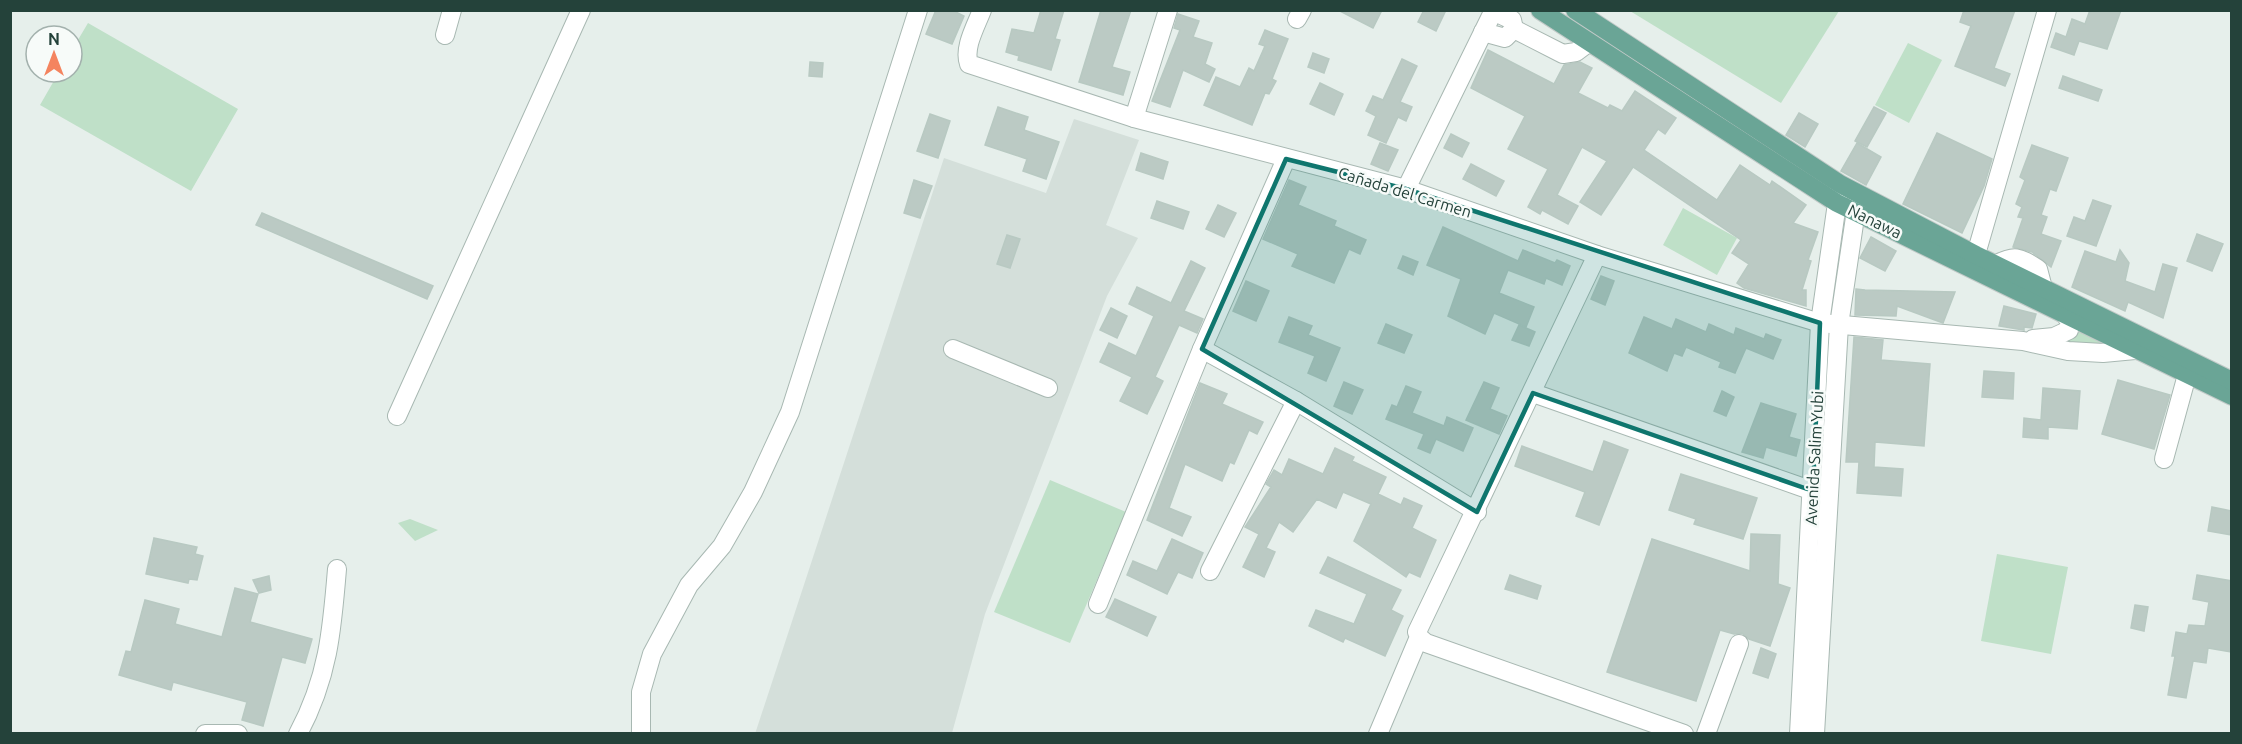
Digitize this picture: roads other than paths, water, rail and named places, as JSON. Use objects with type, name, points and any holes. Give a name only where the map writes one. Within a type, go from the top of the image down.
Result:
[{"type":"main road","name":"Nanawa","points":[[1540,10],[1837,203],[1857,203]]},
{"type":"main road","name":"Nanawa","points":[[1575,10],[1840,184],[1857,203],[1974,262],[2066,316],[2232,396]]},
{"type":"main road","name":"Nanawa","points":[[1974,262],[1995,265],[2232,381]]},
{"type":"street","points":[[445,35],[452,10]]},
{"type":"street","points":[[397,416],[580,10]]},
{"type":"street","points":[[641,734],[641,692],[652,654],[689,585],[722,546],[753,492],[790,412],[918,10]]},
{"type":"street","name":"Cañada del Carmen","points":[[982,10],[966,57],[969,64],[1134,118],[1406,189],[1597,255],[1820,323],[2023,340]]},
{"type":"street","points":[[1134,118],[1168,10]]},
{"type":"street","points":[[1974,262],[2047,10]]},
{"type":"street","points":[[1406,189],[1494,11],[1512,20],[1514,28],[1563,54],[1576,52],[1591,21]]},
{"type":"street","points":[[1484,32],[1505,38],[1514,28]]},
{"type":"street","points":[[1098,603],[1202,349],[1286,159]]},
{"type":"street","name":"Avenida Salim Yubi","points":[[1799,734],[1820,323],[1840,184]]},
{"type":"street","name":"Avenida Salim Yubi","points":[[1815,734],[1839,325],[1857,203]]},
{"type":"street","points":[[1597,255],[1477,512],[1417,632],[1426,643],[1637,726],[1684,734]]},
{"type":"street","points":[[2023,340],[2064,333],[2070,326],[2066,316]]},
{"type":"street","points":[[2023,340],[2068,351],[2103,353],[2134,350]]},
{"type":"street","points":[[953,349],[1048,388]]},
{"type":"street","points":[[1202,349],[1296,401],[1477,512]]},
{"type":"street","points":[[2164,459],[2187,375]]},
{"type":"street","points":[[1533,393],[1813,491]]},
{"type":"street","points":[[1210,571],[1296,401]]},
{"type":"street","points":[[298,734],[313,706],[332,643],[337,569]]},
{"type":"street","points":[[1378,734],[1419,637]]},
{"type":"street","points":[[1706,734],[1739,644]]},
{"type":"street","points":[[205,734],[238,734]]}]
